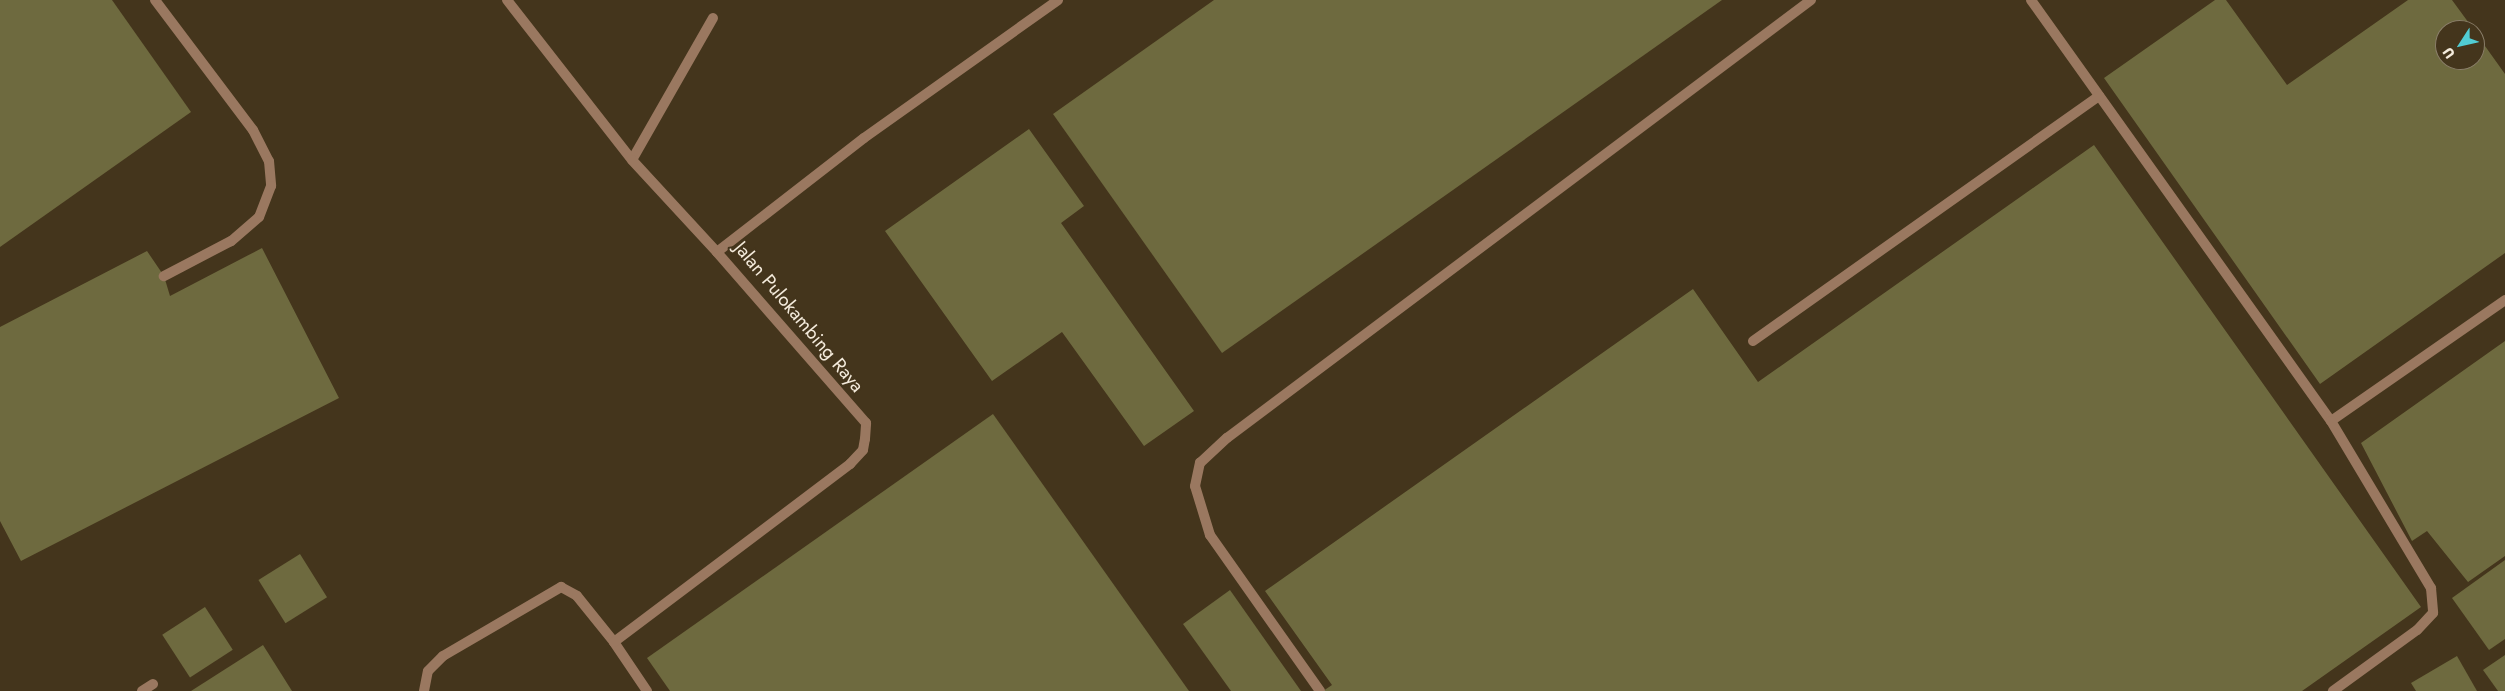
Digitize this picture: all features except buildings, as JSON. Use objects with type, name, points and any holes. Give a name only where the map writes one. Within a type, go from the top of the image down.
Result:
[{"type":"street","points":[[155,0],[253,130],[269,160],[271,186],[259,217],[230,241],[164,276]]},
{"type":"street","points":[[507,0],[632,160],[717,252]]},
{"type":"street","name":"Jalan Pulokambing Raya","points":[[614,642],[863,450],[866,423],[717,252],[864,138],[1058,0]]},
{"type":"street","points":[[1320,691],[1210,535],[1195,486],[1200,463],[1226,438],[1811,0]]},
{"type":"street","points":[[2031,0],[2331,421],[2431,588],[2433,613],[2417,630],[2333,691]]},
{"type":"street","points":[[632,160],[713,18]]},
{"type":"street","points":[[1752,341],[2099,96]]},
{"type":"street","points":[[2331,421],[2505,300]]},
{"type":"street","points":[[424,691],[428,672],[443,656],[546,592],[561,587],[577,596],[614,642],[647,691]]},
{"type":"street","points":[[142,691],[153,684]]}]
